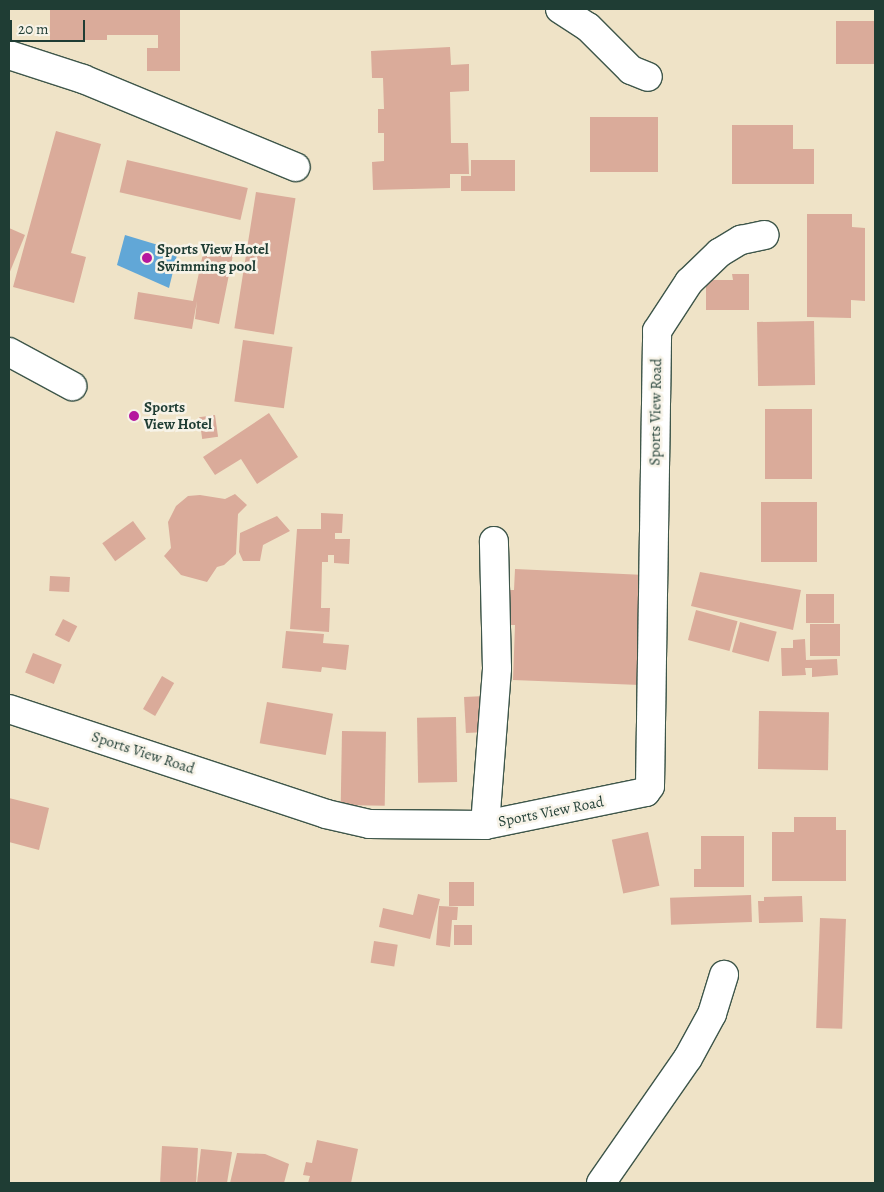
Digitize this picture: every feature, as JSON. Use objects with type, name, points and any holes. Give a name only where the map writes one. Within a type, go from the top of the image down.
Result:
[{"type":"street","points":[[560,9],[588,27],[631,70],[648,77]]},
{"type":"street","points":[[9,55],[83,79],[295,167]]},
{"type":"street","name":"Sports View Road","points":[[9,709],[349,820],[369,824],[485,825],[644,794],[650,786],[657,331],[689,282],[719,253],[741,240],[764,234]]},
{"type":"street","points":[[9,352],[72,386]]},
{"type":"street","points":[[485,825],[497,668],[494,541]]},
{"type":"street","points":[[600,1183],[688,1058],[712,1014],[724,976]]},
{"type":"water","name":"Sports View Hotel Swimming pool","points":[[125,235],[178,251],[169,288],[117,265]]},
{"type":"building","points":[[50,9],[180,9],[180,71],[147,71],[147,48],[158,48],[158,35],[107,35],[107,40],[50,40]]},
{"type":"building","points":[[836,21],[875,21],[875,64],[836,64]]},
{"type":"building","points":[[450,47],[451,65],[469,64],[469,91],[450,92],[451,143],[468,143],[469,174],[450,174],[450,188],[373,190],[372,162],[384,161],[384,133],[378,133],[378,109],[384,109],[383,78],[372,78],[371,51]]},
{"type":"building","points":[[590,117],[658,117],[658,172],[590,172]]},
{"type":"building","points":[[732,125],[793,125],[793,149],[814,149],[814,184],[732,184]]},
{"type":"building","points":[[56,131],[101,144],[71,253],[86,257],[74,303],[13,287]]},
{"type":"building","points":[[127,160],[248,188],[240,220],[120,192]]},
{"type":"building","points":[[471,160],[515,160],[515,191],[461,191],[461,176],[471,176]]},
{"type":"building","points":[[256,192],[296,198],[274,335],[234,328]]},
{"type":"building","points":[[807,214],[852,214],[852,227],[865,228],[865,301],[851,300],[851,318],[807,317]]},
{"type":"building","points":[[9,228],[25,235],[9,274]]},
{"type":"building","points":[[205,244],[234,250],[219,324],[195,319],[197,301],[192,329],[134,319],[138,292],[193,301]]},
{"type":"building","points":[[732,274],[749,274],[749,310],[706,310],[706,280],[733,280]]},
{"type":"building","points":[[814,321],[815,385],[758,386],[757,322]]},
{"type":"building","points":[[243,340],[293,347],[284,408],[234,401]]},
{"type":"building","points":[[765,409],[812,409],[812,479],[765,479]]},
{"type":"building","points":[[269,413],[298,457],[257,484],[241,459],[215,475],[203,457]]},
{"type":"building","points":[[215,415],[218,437],[202,439],[199,417]]},
{"type":"building","points":[[235,494],[247,505],[238,514],[236,554],[224,565],[217,567],[207,582],[181,575],[164,556],[171,548],[168,522],[176,506],[188,496],[200,495],[225,499]]},
{"type":"building","points":[[761,502],[817,502],[817,562],[761,562]]},
{"type":"building","points":[[321,513],[343,514],[342,533],[335,533],[335,539],[350,539],[349,564],[334,563],[334,555],[328,555],[328,562],[322,562],[321,608],[330,608],[329,632],[290,629],[297,529],[321,529]]},
{"type":"building","points":[[277,516],[290,531],[263,545],[260,561],[243,561],[239,552],[240,533]]},
{"type":"building","points":[[133,521],[146,539],[115,561],[102,543]]},
{"type":"building","points":[[515,569],[645,575],[640,685],[513,680],[515,625],[504,625],[505,590],[514,590]]},
{"type":"building","points":[[700,572],[801,590],[793,630],[691,606]]},
{"type":"building","points":[[50,576],[70,577],[69,592],[49,591]]},
{"type":"building","points":[[806,594],[834,594],[834,623],[806,623]]},
{"type":"building","points":[[696,610],[738,621],[730,651],[688,640]]},
{"type":"building","points":[[63,619],[77,626],[69,642],[55,635]]},
{"type":"building","points":[[740,622],[777,632],[769,662],[732,652]]},
{"type":"building","points":[[810,624],[840,624],[840,656],[810,656]]},
{"type":"building","points":[[286,631],[324,634],[323,643],[349,645],[346,670],[322,667],[321,672],[282,668]]},
{"type":"building","points":[[805,639],[806,660],[837,659],[838,675],[812,677],[812,668],[805,668],[806,675],[782,676],[781,648],[793,648],[793,640]]},
{"type":"building","points":[[33,653],[62,665],[54,684],[25,672]]},
{"type":"building","points":[[162,676],[174,683],[155,716],[143,709]]},
{"type":"building","points":[[485,696],[487,732],[466,733],[464,697]]},
{"type":"building","points":[[267,702],[333,714],[326,755],[260,743]]},
{"type":"building","points":[[759,711],[829,712],[828,770],[758,769]]},
{"type":"building","points":[[456,717],[457,782],[418,783],[417,718]]},
{"type":"building","points":[[342,731],[386,732],[385,806],[341,805]]},
{"type":"building","points":[[9,798],[49,808],[39,850],[9,842]]},
{"type":"building","points":[[794,817],[836,817],[836,830],[846,830],[846,881],[772,881],[772,832],[794,832]]},
{"type":"building","points":[[648,832],[659,886],[623,893],[612,840]]},
{"type":"building","points":[[701,836],[744,836],[744,887],[694,887],[694,869],[701,869]]},
{"type":"building","points":[[449,882],[474,882],[474,906],[449,906]]},
{"type":"building","points":[[418,894],[440,899],[430,939],[379,927],[383,908],[413,915]]},
{"type":"building","points":[[751,895],[752,922],[671,925],[670,898]]},
{"type":"building","points":[[802,896],[803,922],[759,923],[758,901],[764,901],[764,897]]},
{"type":"building","points":[[439,906],[458,907],[457,920],[452,920],[450,947],[436,945]]},
{"type":"building","points":[[820,918],[846,919],[842,1029],[816,1028]]},
{"type":"building","points":[[454,925],[472,925],[472,945],[454,945]]},
{"type":"building","points":[[374,941],[398,945],[394,966],[371,963]]},
{"type":"building","points":[[317,1140],[358,1149],[351,1183],[308,1183],[310,1176],[303,1175],[306,1162],[312,1163]]},
{"type":"building","points":[[162,1146],[198,1148],[196,1183],[160,1183]]},
{"type":"building","points":[[201,1149],[232,1152],[227,1183],[197,1183]]},
{"type":"building","points":[[237,1153],[265,1154],[289,1164],[284,1183],[230,1183]]},
{"type":"place","name":"Sports View Hotel Swimming pool","points":[[147,258]]},
{"type":"place","name":"Sports View Hotel","points":[[134,416]]}]
